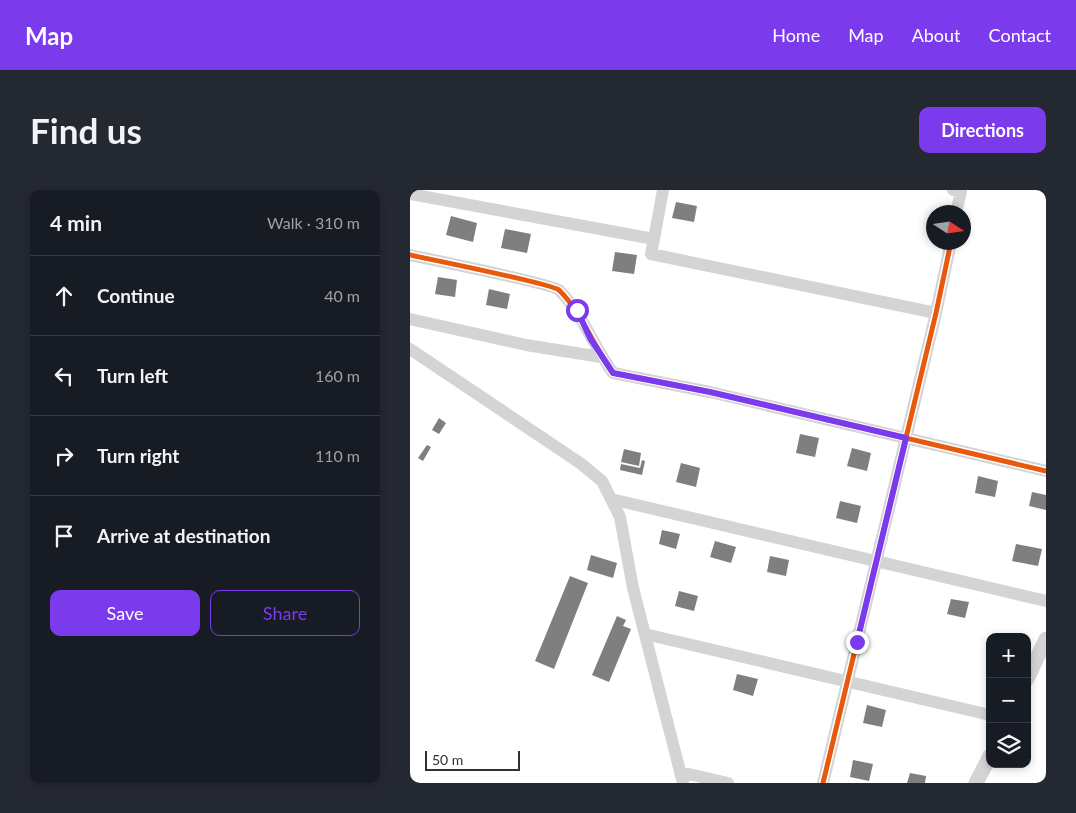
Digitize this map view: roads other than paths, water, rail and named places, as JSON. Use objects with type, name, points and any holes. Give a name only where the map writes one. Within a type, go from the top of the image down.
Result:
[{"type":"street","points":[[664,190],[651,254],[936,313]]},
{"type":"street","points":[[953,190],[960,192],[957,205]]},
{"type":"street","points":[[410,194],[654,239]]},
{"type":"street","points":[[823,783],[936,313],[948,250]]},
{"type":"street","points":[[410,255],[557,289],[577,310],[601,357],[613,373],[710,392],[1046,471]]},
{"type":"street","points":[[410,319],[526,345],[601,357]]},
{"type":"street","points":[[410,349],[580,463],[602,481],[620,517],[633,588],[682,777],[728,783]]},
{"type":"street","points":[[611,499],[1046,601]]},
{"type":"street","points":[[645,634],[986,714]]},
{"type":"street","points":[[1028,678],[1046,639]]},
{"type":"street","points":[[976,783],[986,764]]}]
